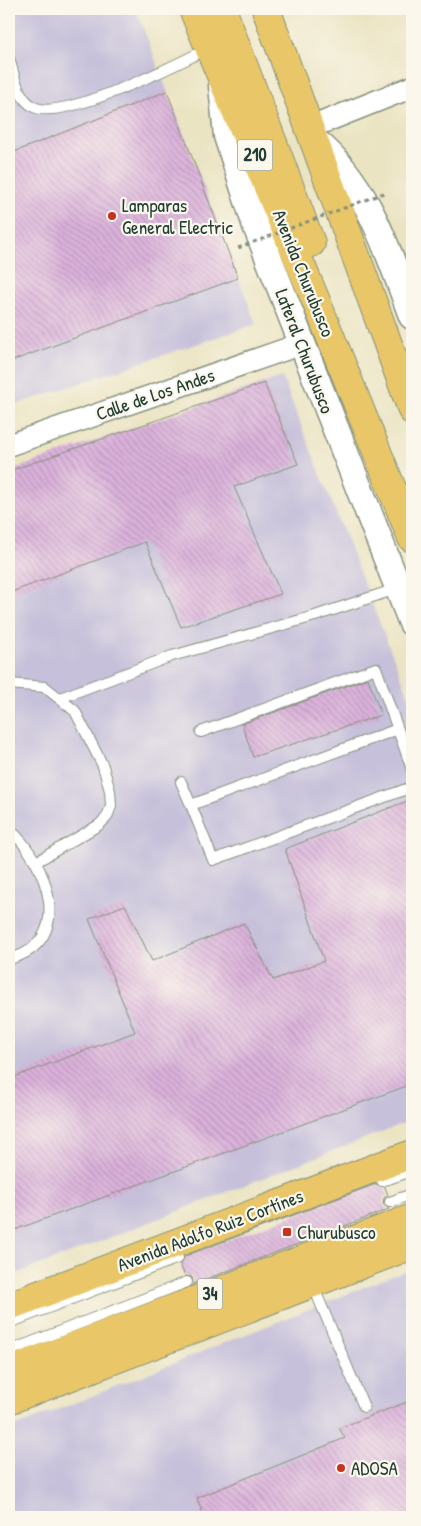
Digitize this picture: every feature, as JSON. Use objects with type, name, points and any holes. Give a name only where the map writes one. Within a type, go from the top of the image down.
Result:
[{"type":"main road","name":"Avenida Churubusco","points":[[193,9],[316,301],[412,538]]},
{"type":"main road","points":[[222,9],[309,235],[316,257],[318,279],[316,301]]},
{"type":"main road","points":[[266,9],[412,410]]},
{"type":"main road","name":"Avenida Adolfo Ruiz Cortínes","points":[[9,1306],[412,1154]]},
{"type":"main road","name":"34","points":[[9,1371],[412,1218]]},
{"type":"main road","points":[[9,1400],[412,1245]]},
{"type":"street","name":"Lateral Churubusco","points":[[221,73],[226,136],[256,226],[412,623]]},
{"type":"street","points":[[412,88],[312,134],[339,162],[360,190],[377,226],[412,314]]},
{"type":"street","name":"Calle de Los Andes","points":[[9,445],[301,344]]},
{"type":"lane","points":[[9,58],[17,85],[25,100],[35,108],[48,111],[72,107],[174,66],[210,48]]},
{"type":"lane","points":[[60,698],[172,656],[315,616],[399,588]]},
{"type":"lane","points":[[201,732],[376,668],[412,769]]},
{"type":"lane","points":[[9,684],[45,687],[75,710],[103,766],[110,791],[111,806],[107,817],[99,825],[36,862]]},
{"type":"lane","points":[[191,805],[398,729]]},
{"type":"lane","points":[[181,782],[212,860],[412,787]]},
{"type":"lane","points":[[9,829],[20,838],[36,862],[50,901],[49,916],[42,939],[31,951],[9,959]]},
{"type":"lane","points":[[382,1181],[412,1171]]},
{"type":"lane","points":[[390,1202],[412,1194]]},
{"type":"lane","points":[[9,1323],[178,1258]]},
{"type":"lane","points":[[9,1350],[187,1282]]},
{"type":"lane","points":[[312,1283],[364,1407]]},
{"type":"path","points":[[238,248],[384,193]]},
{"type":"shaded area","points":[[9,9],[136,9],[256,324],[9,407]]},
{"type":"shaded area","points":[[282,377],[412,704],[412,1120],[9,1277],[9,471]]},
{"type":"shaded area","points":[[412,1268],[412,1517],[9,1517],[9,1429]]},
{"type":"building","name":"Lamparas General Electric","points":[[167,91],[238,278],[9,362],[9,154]]},
{"type":"building","points":[[264,383],[298,464],[234,487],[281,594],[181,627],[145,542],[9,593],[9,471]]},
{"type":"building","points":[[368,678],[381,715],[253,757],[242,724]]},
{"type":"building","points":[[412,799],[412,1084],[9,1232],[9,1079],[135,1032],[89,919],[125,905],[152,961],[244,923],[273,980],[324,961],[285,849]]},
{"type":"building","name":"Churubusco","points":[[376,1184],[385,1187],[388,1195],[384,1198],[383,1204],[389,1209],[193,1284],[192,1277],[185,1276],[180,1264],[185,1256]]},
{"type":"building","name":"ADOSA","points":[[412,1400],[412,1517],[204,1517],[197,1498],[345,1438],[339,1428]]},
{"type":"place","name":"Lamparas General Electric","points":[[112,216]]},
{"type":"place","name":"Churubusco","points":[[287,1232]]},
{"type":"place","name":"ADOSA","points":[[341,1468]]}]
